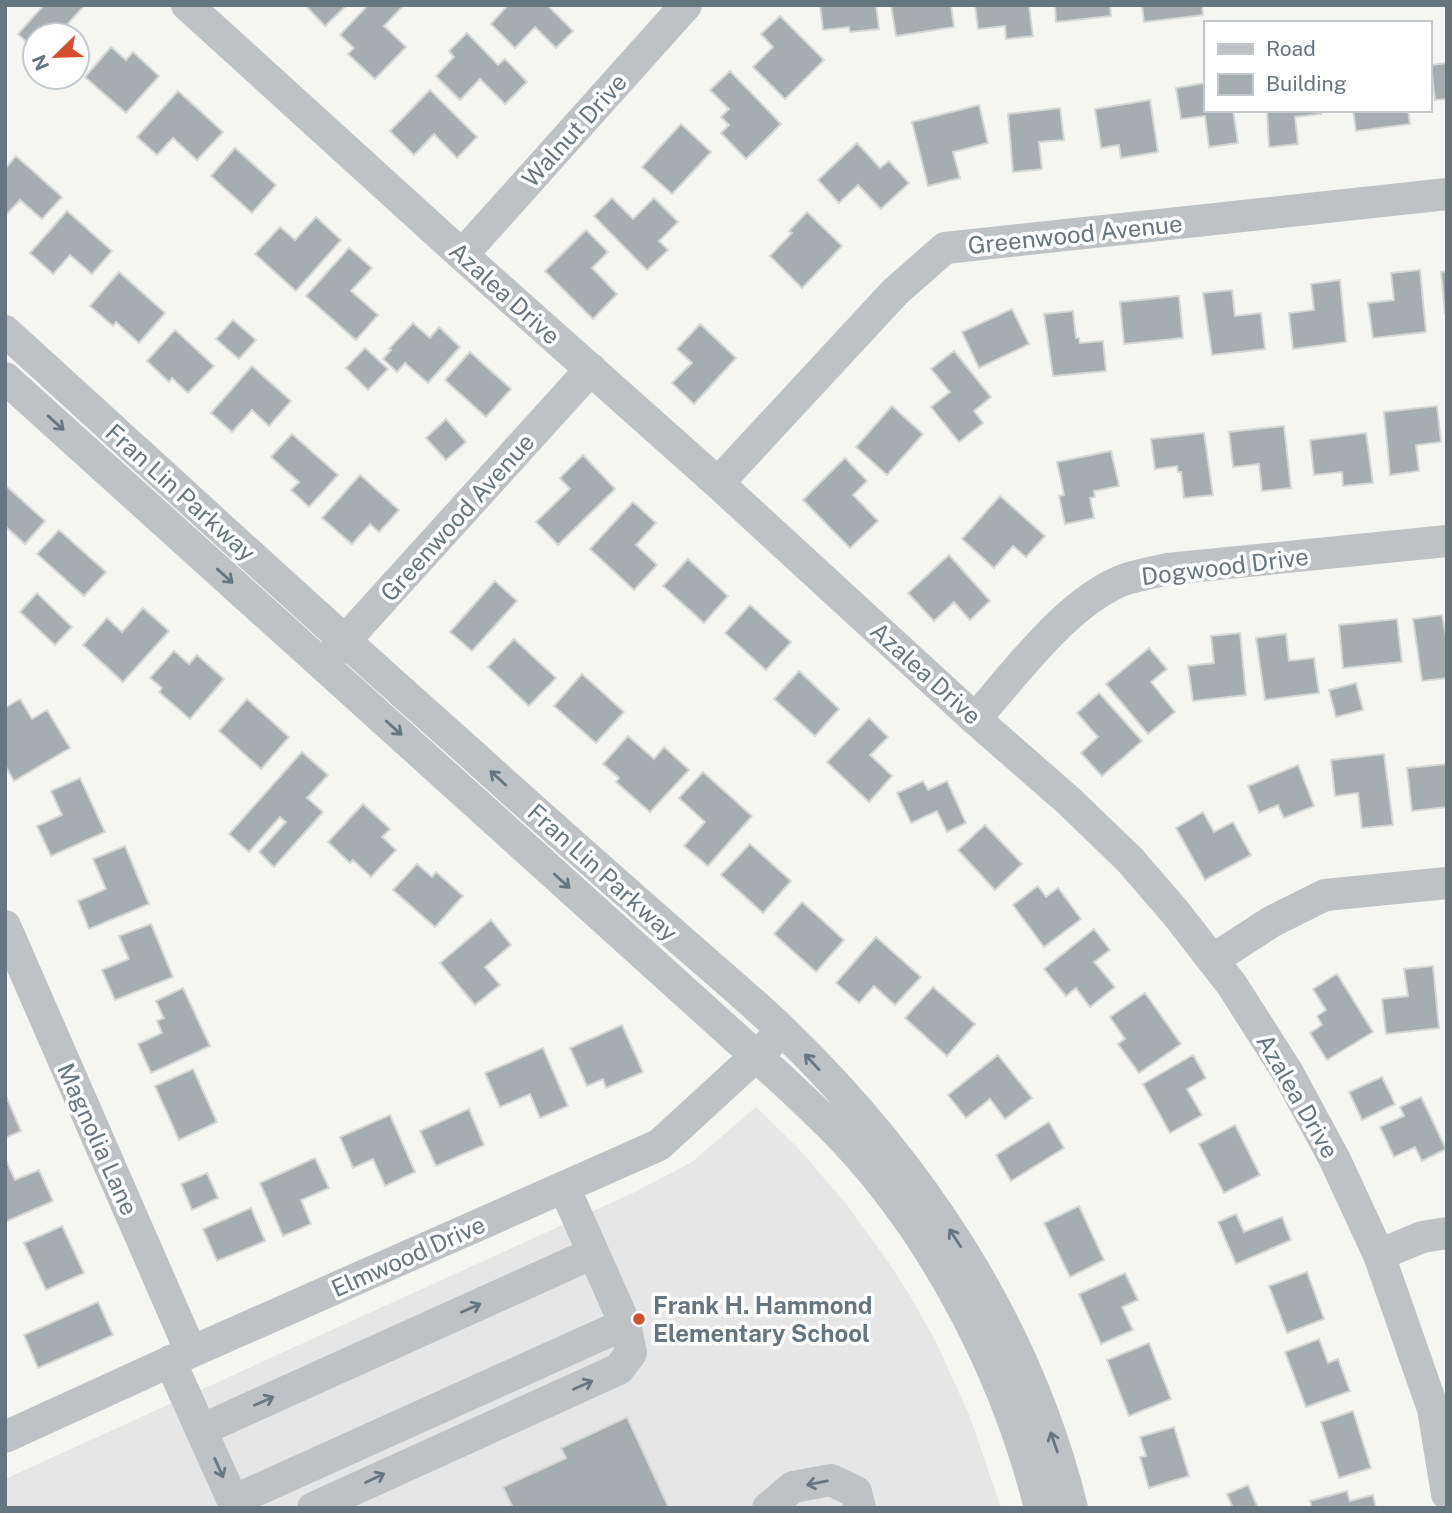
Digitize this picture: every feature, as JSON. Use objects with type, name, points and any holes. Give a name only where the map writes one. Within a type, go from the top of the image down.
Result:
[{"type":"street","name":"Azalea Drive","points":[[187,5],[1070,802],[1130,860],[1214,959],[1288,1073],[1335,1160],[1379,1255],[1433,1409],[1447,1494]]},
{"type":"street","name":"Walnut Drive","points":[[462,255],[686,5]]},
{"type":"street","name":"Greenwood Avenue","points":[[718,483],[895,292],[945,248],[1447,194]]},
{"type":"street","name":"Fran Lin Parkway","points":[[5,331],[344,641],[782,1031],[870,1124],[935,1206],[1000,1314],[1042,1409],[1061,1463],[1072,1508]]},
{"type":"street","name":"Greenwood Avenue","points":[[323,664],[591,369]]},
{"type":"street","name":"Fran Lin Parkway","points":[[5,378],[756,1056],[849,1146],[904,1215],[951,1287],[1002,1390],[1024,1450],[1040,1508]]},
{"type":"street","name":"Dogwood Drive","points":[[975,719],[1060,623],[1096,595],[1124,580],[1168,569],[1447,541]]},
{"type":"street","points":[[1214,959],[1271,922],[1325,895],[1447,883]]},
{"type":"street","name":"Magnolia Lane","points":[[5,926],[181,1357],[201,1430],[236,1504]]},
{"type":"street","name":"Elmwood Drive","points":[[5,1437],[659,1145],[782,1031]]},
{"type":"street","points":[[313,1508],[619,1368],[631,1353],[625,1324],[564,1187]]},
{"type":"street","points":[[1379,1255],[1422,1237],[1447,1233]]},
{"type":"street","points":[[201,1430],[593,1253]]},
{"type":"street","points":[[236,1504],[625,1324]]},
{"type":"street","points":[[768,1508],[793,1487],[831,1480],[856,1492],[860,1508]]},
{"type":"shaded area","name":"Frank H. Hammond Elementary School","points":[[756,1107],[798,1148],[844,1201],[910,1296],[936,1342],[970,1417],[1001,1508],[5,1508],[5,1479],[635,1192],[692,1162]]},
{"type":"building","points":[[44,5],[84,6],[70,21],[30,21]]},
{"type":"building","points":[[305,5],[347,5],[325,26]]},
{"type":"building","points":[[368,5],[404,5],[384,26],[406,47],[375,79],[348,54],[354,48],[340,35]]},
{"type":"building","points":[[508,5],[547,5],[573,31],[556,48],[535,27],[515,48],[491,24]]},
{"type":"building","points":[[820,5],[876,5],[879,29],[850,32],[849,27],[823,30]]},
{"type":"building","points":[[891,5],[951,5],[954,27],[896,36]]},
{"type":"building","points":[[975,5],[1029,5],[1033,36],[1006,39],[1005,26],[978,29]]},
{"type":"building","points":[[1055,5],[1110,5],[1111,16],[1056,22]]},
{"type":"building","points":[[1142,5],[1202,5],[1203,15],[1144,22]]},
{"type":"building","points":[[780,16],[824,60],[785,99],[753,67],[773,47],[761,34]]},
{"type":"building","points":[[467,33],[498,65],[505,59],[527,82],[505,104],[480,79],[460,100],[436,76],[454,57],[449,51]]},
{"type":"building","points":[[111,47],[126,60],[133,52],[159,76],[126,113],[91,82],[91,70]]},
{"type":"building","points":[[1447,63],[1447,99],[1435,100],[1431,65]]},
{"type":"building","points":[[730,71],[781,124],[746,159],[721,133],[729,125],[721,117],[729,109],[710,90]]},
{"type":"building","points":[[1204,83],[1204,112],[1233,112],[1238,143],[1209,147],[1205,116],[1181,119],[1176,88]]},
{"type":"building","points":[[430,90],[477,137],[457,158],[434,134],[414,155],[390,131]]},
{"type":"building","points":[[178,91],[223,132],[197,160],[173,138],[157,155],[137,137]]},
{"type":"building","points":[[1150,100],[1158,152],[1121,158],[1119,145],[1101,148],[1095,109]]},
{"type":"building","points":[[979,105],[988,143],[953,152],[960,178],[928,186],[912,122]]},
{"type":"building","points":[[1060,108],[1064,140],[1039,142],[1042,169],[1013,172],[1008,114]]},
{"type":"building","points":[[1267,112],[1320,112],[1295,117],[1298,144],[1269,147]]},
{"type":"building","points":[[1353,112],[1408,112],[1410,124],[1356,131]]},
{"type":"building","points":[[681,124],[711,152],[672,194],[642,167]]},
{"type":"building","points":[[857,143],[880,168],[889,161],[909,183],[881,209],[858,185],[839,203],[818,180]]},
{"type":"building","points":[[235,148],[276,185],[252,213],[211,176]]},
{"type":"building","points":[[16,156],[62,197],[42,219],[20,200],[5,216],[5,169]]},
{"type":"building","points":[[612,198],[633,219],[654,198],[678,222],[659,241],[668,250],[647,270],[594,216]]},
{"type":"building","points":[[67,211],[112,251],[92,274],[70,255],[53,274],[30,253]]},
{"type":"building","points":[[807,212],[842,246],[802,288],[770,256]]},
{"type":"building","points":[[316,217],[341,240],[296,291],[255,254],[280,227],[295,240]]},
{"type":"building","points":[[586,230],[608,252],[592,268],[617,294],[593,319],[545,271]]},
{"type":"building","points":[[349,248],[372,268],[351,291],[378,315],[356,340],[306,296]]},
{"type":"building","points":[[1420,270],[1426,332],[1373,338],[1368,303],[1394,300],[1391,273]]},
{"type":"building","points":[[1447,271],[1447,313],[1445,313],[1441,272]]},
{"type":"building","points":[[119,272],[165,313],[139,343],[116,322],[113,326],[90,306]]},
{"type":"building","points":[[1340,280],[1346,342],[1293,349],[1289,313],[1314,310],[1311,284]]},
{"type":"building","points":[[1232,290],[1235,316],[1261,313],[1265,349],[1212,355],[1203,293]]},
{"type":"building","points":[[1179,296],[1183,338],[1124,344],[1120,302]]},
{"type":"building","points":[[1012,309],[1029,344],[979,368],[962,332]]},
{"type":"building","points":[[1073,311],[1076,338],[1079,338],[1080,343],[1103,341],[1106,371],[1053,376],[1044,314]]},
{"type":"building","points":[[233,320],[256,340],[239,359],[216,339]]},
{"type":"building","points":[[413,323],[430,338],[439,327],[460,347],[428,383],[405,363],[397,372],[383,359]]},
{"type":"building","points":[[700,324],[736,358],[694,404],[672,383],[692,363],[677,349]]},
{"type":"building","points":[[175,330],[214,366],[188,393],[172,378],[169,382],[147,361]]},
{"type":"building","points":[[365,348],[388,369],[368,390],[346,368]]},
{"type":"building","points":[[954,351],[991,397],[974,411],[983,423],[959,442],[931,407],[950,392],[931,369]]},
{"type":"building","points":[[470,352],[511,389],[486,417],[445,380]]},
{"type":"building","points":[[252,366],[291,401],[269,426],[252,410],[232,432],[211,413]]},
{"type":"building","points":[[892,406],[923,434],[887,475],[856,447]]},
{"type":"building","points":[[1437,406],[1441,442],[1416,445],[1419,471],[1390,475],[1384,412]]},
{"type":"building","points":[[446,419],[466,442],[446,460],[426,438]]},
{"type":"building","points":[[1284,426],[1291,488],[1262,491],[1259,464],[1233,467],[1229,432]]},
{"type":"building","points":[[1204,433],[1213,495],[1184,498],[1181,472],[1178,472],[1177,466],[1155,469],[1151,439]]},
{"type":"building","points":[[1366,433],[1373,483],[1343,486],[1342,472],[1314,475],[1310,440]]},
{"type":"building","points":[[292,434],[338,475],[309,507],[291,490],[299,482],[271,457]]},
{"type":"building","points":[[1111,451],[1119,486],[1094,491],[1095,497],[1090,498],[1094,518],[1065,524],[1059,496],[1064,495],[1057,462]]},
{"type":"building","points":[[583,455],[615,489],[558,545],[536,522],[570,489],[560,478]]},
{"type":"building","points":[[845,458],[867,481],[853,495],[878,521],[850,548],[803,500]]},
{"type":"building","points":[[360,475],[399,510],[379,532],[370,524],[352,544],[322,518]]},
{"type":"building","points":[[5,485],[45,521],[25,544],[5,526]]},
{"type":"building","points":[[1000,496],[1045,536],[1026,557],[1013,546],[994,568],[962,539]]},
{"type":"building","points":[[633,502],[656,523],[636,545],[657,565],[634,590],[590,549]]},
{"type":"building","points":[[59,530],[106,572],[84,596],[37,554]]},
{"type":"building","points":[[949,555],[990,601],[970,620],[954,602],[934,621],[908,593]]},
{"type":"building","points":[[688,559],[728,596],[704,623],[663,586]]},
{"type":"building","points":[[495,581],[517,601],[472,651],[450,632]]},
{"type":"building","points":[[37,593],[72,627],[55,645],[20,612]]},
{"type":"building","points":[[750,605],[791,642],[766,670],[725,633]]},
{"type":"building","points":[[143,608],[169,631],[123,682],[83,645],[107,618],[122,632]]},
{"type":"building","points":[[1442,615],[1447,642],[1447,678],[1422,681],[1413,619]]},
{"type":"building","points":[[1397,619],[1402,662],[1343,668],[1339,625]]},
{"type":"building","points":[[1240,633],[1246,695],[1193,701],[1188,666],[1214,663],[1211,636]]},
{"type":"building","points":[[1286,634],[1289,661],[1314,658],[1319,693],[1265,700],[1256,638]]},
{"type":"building","points":[[514,639],[556,678],[529,706],[488,667]]},
{"type":"building","points":[[1149,648],[1167,669],[1151,682],[1175,712],[1148,734],[1106,684]]},
{"type":"building","points":[[174,651],[189,664],[197,655],[224,679],[190,719],[159,692],[162,688],[150,678]]},
{"type":"building","points":[[799,671],[839,709],[815,736],[774,699]]},
{"type":"building","points":[[582,674],[624,712],[596,743],[554,706]]},
{"type":"building","points":[[1356,683],[1363,710],[1336,717],[1329,690]]},
{"type":"building","points":[[1099,693],[1142,741],[1102,776],[1081,753],[1098,737],[1077,713]]},
{"type":"building","points":[[20,699],[32,719],[47,710],[70,748],[14,781],[5,765],[5,708]]},
{"type":"building","points":[[247,699],[289,737],[261,769],[219,731]]},
{"type":"building","points":[[869,718],[888,737],[870,755],[892,776],[869,802],[827,762]]},
{"type":"building","points":[[628,736],[654,759],[664,747],[689,770],[650,812],[616,782],[619,778],[603,764]]},
{"type":"building","points":[[302,752],[328,775],[307,798],[323,812],[274,867],[259,852],[286,822],[280,817],[249,852],[229,834]]},
{"type":"building","points":[[1384,754],[1393,825],[1362,828],[1358,793],[1335,796],[1331,760]]},
{"type":"building","points":[[1447,764],[1447,807],[1412,811],[1407,768]]},
{"type":"building","points":[[1298,765],[1314,806],[1284,818],[1278,805],[1259,813],[1248,786]]},
{"type":"building","points":[[703,772],[752,816],[708,866],[684,846],[705,822],[679,798]]},
{"type":"building","points":[[80,778],[105,832],[51,856],[37,826],[62,815],[51,791]]},
{"type":"building","points":[[923,781],[928,790],[947,781],[966,823],[947,832],[937,811],[911,823],[897,793]]},
{"type":"building","points":[[363,804],[390,829],[382,837],[396,850],[371,877],[353,860],[350,863],[328,842]]},
{"type":"building","points":[[1203,812],[1214,832],[1233,822],[1251,855],[1205,880],[1176,828]]},
{"type":"building","points":[[985,825],[1022,864],[995,890],[958,850]]},
{"type":"building","points":[[750,844],[791,881],[763,913],[721,875]]},
{"type":"building","points":[[125,846],[149,904],[89,929],[78,901],[106,889],[93,859]]},
{"type":"building","points":[[417,864],[432,877],[436,872],[463,896],[435,927],[393,890]]},
{"type":"building","points":[[1038,886],[1046,897],[1058,888],[1081,919],[1044,947],[1013,905]]},
{"type":"building","points":[[802,902],[844,940],[816,972],[774,934]]},
{"type":"building","points":[[491,920],[511,945],[485,967],[500,985],[475,1005],[440,963]]},
{"type":"building","points":[[151,924],[173,977],[115,1000],[102,970],[129,959],[119,936]]},
{"type":"building","points":[[1094,929],[1110,950],[1094,962],[1115,987],[1090,1007],[1076,988],[1066,996],[1044,969]]},
{"type":"building","points":[[876,937],[921,977],[895,1005],[874,986],[859,1003],[836,983]]},
{"type":"building","points":[[1433,966],[1439,1028],[1386,1034],[1382,999],[1408,996],[1404,969]]},
{"type":"building","points":[[1337,974],[1373,1032],[1327,1060],[1310,1033],[1322,1025],[1317,1016],[1326,1010],[1313,989]]},
{"type":"building","points":[[933,987],[975,1024],[947,1056],[905,1018]]},
{"type":"building","points":[[183,988],[210,1046],[151,1073],[138,1044],[162,1033],[157,1021],[164,1018],[156,1001]]},
{"type":"building","points":[[1145,993],[1181,1044],[1139,1073],[1118,1044],[1125,1039],[1110,1017]]},
{"type":"building","points":[[622,1025],[643,1072],[606,1088],[603,1079],[587,1086],[570,1048]]},
{"type":"building","points":[[543,1048],[568,1106],[540,1118],[530,1094],[500,1107],[485,1073]]},
{"type":"building","points":[[998,1055],[1032,1098],[1005,1119],[990,1099],[966,1118],[948,1095]]},
{"type":"building","points":[[1193,1055],[1206,1078],[1187,1089],[1202,1115],[1170,1133],[1143,1084]]},
{"type":"building","points":[[193,1069],[217,1122],[179,1140],[155,1086]]},
{"type":"building","points":[[1382,1077],[1395,1104],[1362,1120],[1349,1092]]},
{"type":"building","points":[[5,1097],[21,1131],[5,1138]]},
{"type":"building","points":[[1421,1097],[1446,1149],[1422,1161],[1415,1147],[1394,1157],[1380,1127],[1404,1116],[1400,1107]]},
{"type":"building","points":[[469,1109],[484,1145],[436,1166],[420,1131]]},
{"type":"building","points":[[390,1115],[415,1172],[385,1186],[373,1159],[353,1168],[340,1137]]},
{"type":"building","points":[[1049,1122],[1064,1148],[1011,1181],[996,1155]]},
{"type":"building","points":[[1235,1125],[1260,1175],[1224,1193],[1199,1144]]},
{"type":"building","points":[[5,1158],[15,1180],[39,1170],[53,1201],[5,1222]]},
{"type":"building","points":[[315,1158],[329,1188],[301,1200],[311,1224],[283,1236],[260,1183]]},
{"type":"building","points":[[207,1173],[218,1198],[192,1210],[181,1184]]},
{"type":"building","points":[[1079,1206],[1104,1260],[1070,1277],[1044,1223]]},
{"type":"building","points":[[251,1208],[265,1241],[217,1261],[203,1229]]},
{"type":"building","points":[[1236,1214],[1244,1232],[1282,1217],[1291,1240],[1236,1264],[1218,1222]]},
{"type":"building","points":[[62,1226],[84,1273],[46,1290],[24,1243]]},
{"type":"building","points":[[1307,1272],[1324,1319],[1287,1333],[1269,1286]]},
{"type":"building","points":[[1125,1273],[1138,1300],[1122,1307],[1133,1330],[1101,1344],[1079,1294]]},
{"type":"building","points":[[98,1302],[113,1335],[38,1368],[24,1335]]},
{"type":"building","points":[[1319,1339],[1328,1363],[1338,1359],[1350,1391],[1306,1407],[1285,1352]]},
{"type":"building","points":[[1149,1343],[1171,1399],[1129,1416],[1107,1360]]},
{"type":"building","points":[[1353,1411],[1371,1468],[1339,1478],[1321,1422]]},
{"type":"building","points":[[627,1417],[669,1508],[513,1508],[503,1487],[566,1458],[561,1448]]},
{"type":"building","points":[[1174,1427],[1189,1476],[1149,1488],[1140,1457],[1146,1456],[1140,1437]]},
{"type":"building","points":[[1248,1485],[1258,1508],[1233,1508],[1227,1494]]},
{"type":"building","points":[[1347,1491],[1350,1501],[1373,1495],[1376,1508],[1312,1508],[1310,1501]]},
{"type":"place","name":"Frank H. Hammond Elementary School","points":[[639,1319]]}]
